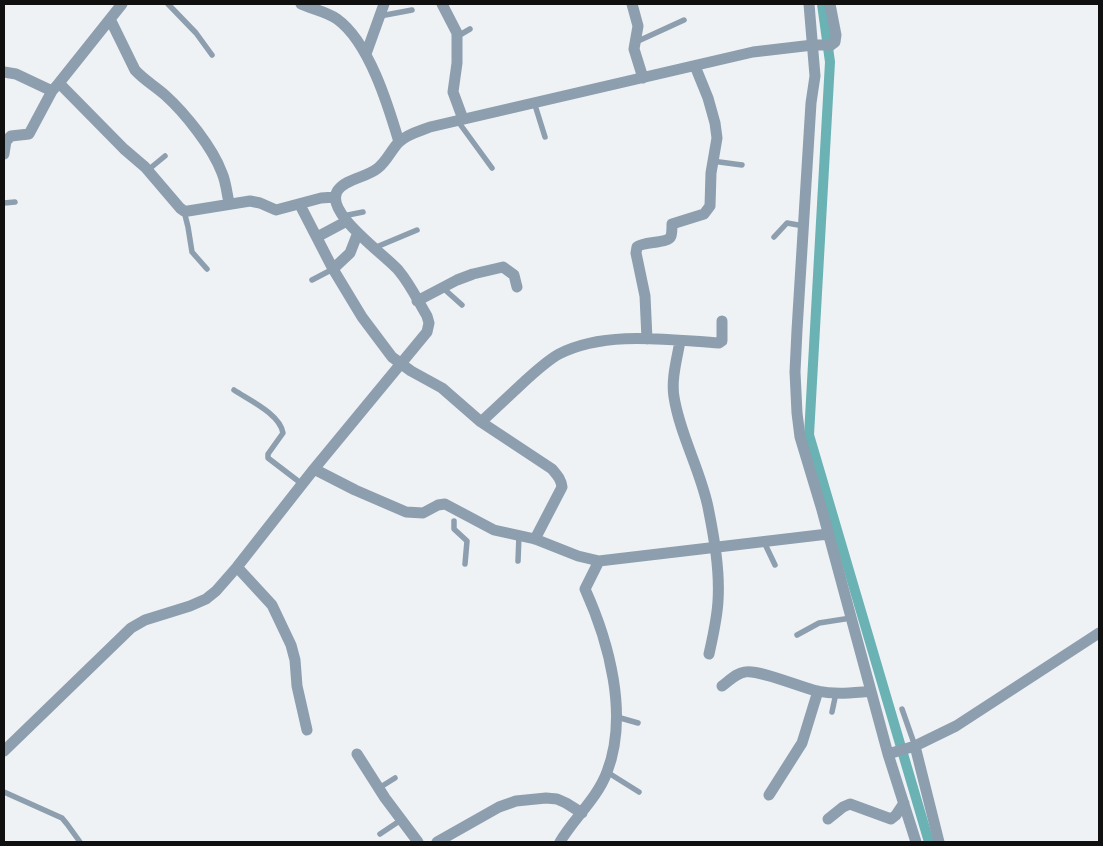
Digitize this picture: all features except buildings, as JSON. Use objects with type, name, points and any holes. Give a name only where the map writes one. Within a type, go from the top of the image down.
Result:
[{"type":"street","points":[[4,154],[6,141],[10,136],[29,134],[56,87],[122,4]]},
{"type":"street","points":[[301,4],[336,18],[353,34],[366,54],[392,119],[399,142]]},
{"type":"street","points":[[366,54],[384,4]]},
{"type":"street","points":[[442,4],[458,36],[453,92],[460,119]]},
{"type":"street","points":[[634,4],[638,26],[634,49],[643,78]]},
{"type":"street","points":[[809,4],[821,45],[811,103],[795,372],[800,437],[871,691],[916,842]]},
{"type":"street","points":[[4,751],[131,628],[145,620],[190,606],[206,599],[216,591],[426,332],[429,323],[427,316],[398,270],[358,235],[345,218],[335,197],[337,191],[344,184],[369,174],[378,168],[399,142],[417,131],[460,119],[753,52],[835,42],[836,35],[830,4]]},
{"type":"street","points":[[110,19],[135,70],[170,100],[210,148],[223,174],[229,204]]},
{"type":"street","points":[[647,339],[645,296],[636,253],[637,248],[640,244],[667,240],[671,236],[672,224],[704,214],[710,206],[712,161],[716,138],[715,123],[708,98],[695,66]]},
{"type":"street","points":[[4,72],[56,87],[148,170],[184,210],[250,202],[260,203],[276,210],[321,198],[335,197]]},
{"type":"street","points":[[300,205],[333,269],[362,317],[392,357],[400,364],[442,388],[481,422],[552,469],[561,481],[562,487],[536,539]]},
{"type":"street","points":[[317,237],[345,218]]},
{"type":"street","points":[[333,269],[350,253],[358,235]]},
{"type":"street","points":[[418,301],[473,274],[503,267],[514,275],[517,287]]},
{"type":"street","points":[[481,422],[537,371],[559,354],[608,340],[647,339],[719,343],[722,341],[722,322]]},
{"type":"street","points":[[680,341],[674,380],[674,396],[678,414],[702,486],[715,548],[718,600],[709,654]]},
{"type":"street","points":[[314,469],[355,490],[406,512],[423,513],[438,505],[445,504],[456,516],[494,530],[536,539],[578,556],[599,561],[828,534]]},
{"type":"street","points":[[565,840],[594,798],[607,772],[614,744],[616,717],[612,665],[599,619],[585,589],[599,561]]},
{"type":"street","points":[[237,567],[266,596],[291,645],[295,660],[297,686],[307,730]]},
{"type":"street","points":[[891,753],[912,747],[956,726],[1099,633]]},
{"type":"street","points":[[722,686],[735,676],[745,672],[756,672],[818,691],[836,693],[871,691]]},
{"type":"street","points":[[769,795],[802,742],[818,691]]},
{"type":"street","points":[[912,747],[939,842]]},
{"type":"street","points":[[357,754],[418,842]]},
{"type":"street","points":[[437,842],[499,807],[516,802],[546,798],[556,799],[582,813]]},
{"type":"street","points":[[828,819],[850,804],[891,819],[904,803]]},
{"type":"lane","points":[[168,4],[196,33],[212,55]]},
{"type":"lane","points":[[380,16],[412,10]]},
{"type":"lane","points":[[634,42],[684,20]]},
{"type":"lane","points":[[458,36],[470,29]]},
{"type":"lane","points":[[534,102],[545,137]]},
{"type":"lane","points":[[460,119],[492,168]]},
{"type":"lane","points":[[148,170],[165,156]]},
{"type":"lane","points":[[712,161],[742,165]]},
{"type":"lane","points":[[4,203],[15,202]]},
{"type":"lane","points":[[184,210],[192,252],[208,269]]},
{"type":"lane","points":[[345,218],[363,212]]},
{"type":"lane","points":[[774,237],[787,224],[804,226]]},
{"type":"lane","points":[[374,248],[417,230]]},
{"type":"lane","points":[[312,280],[333,269]]},
{"type":"lane","points":[[443,288],[462,305]]},
{"type":"lane","points":[[234,390],[276,418],[282,426],[283,433],[268,454],[268,458],[302,484]]},
{"type":"lane","points":[[456,516],[454,529],[467,541],[464,564]]},
{"type":"lane","points":[[518,561],[519,535]]},
{"type":"lane","points":[[764,542],[775,565]]},
{"type":"lane","points":[[797,635],[819,623],[851,618]]},
{"type":"lane","points":[[832,712],[836,693]]},
{"type":"lane","points":[[902,709],[912,747]]},
{"type":"lane","points":[[616,717],[638,723]]},
{"type":"lane","points":[[607,772],[639,792]]},
{"type":"lane","points":[[379,788],[395,778]]},
{"type":"lane","points":[[4,792],[62,818],[80,842]]},
{"type":"lane","points":[[380,834],[401,820]]},
{"type":"waterway","points":[[822,4],[830,62],[809,435],[929,842]]}]
